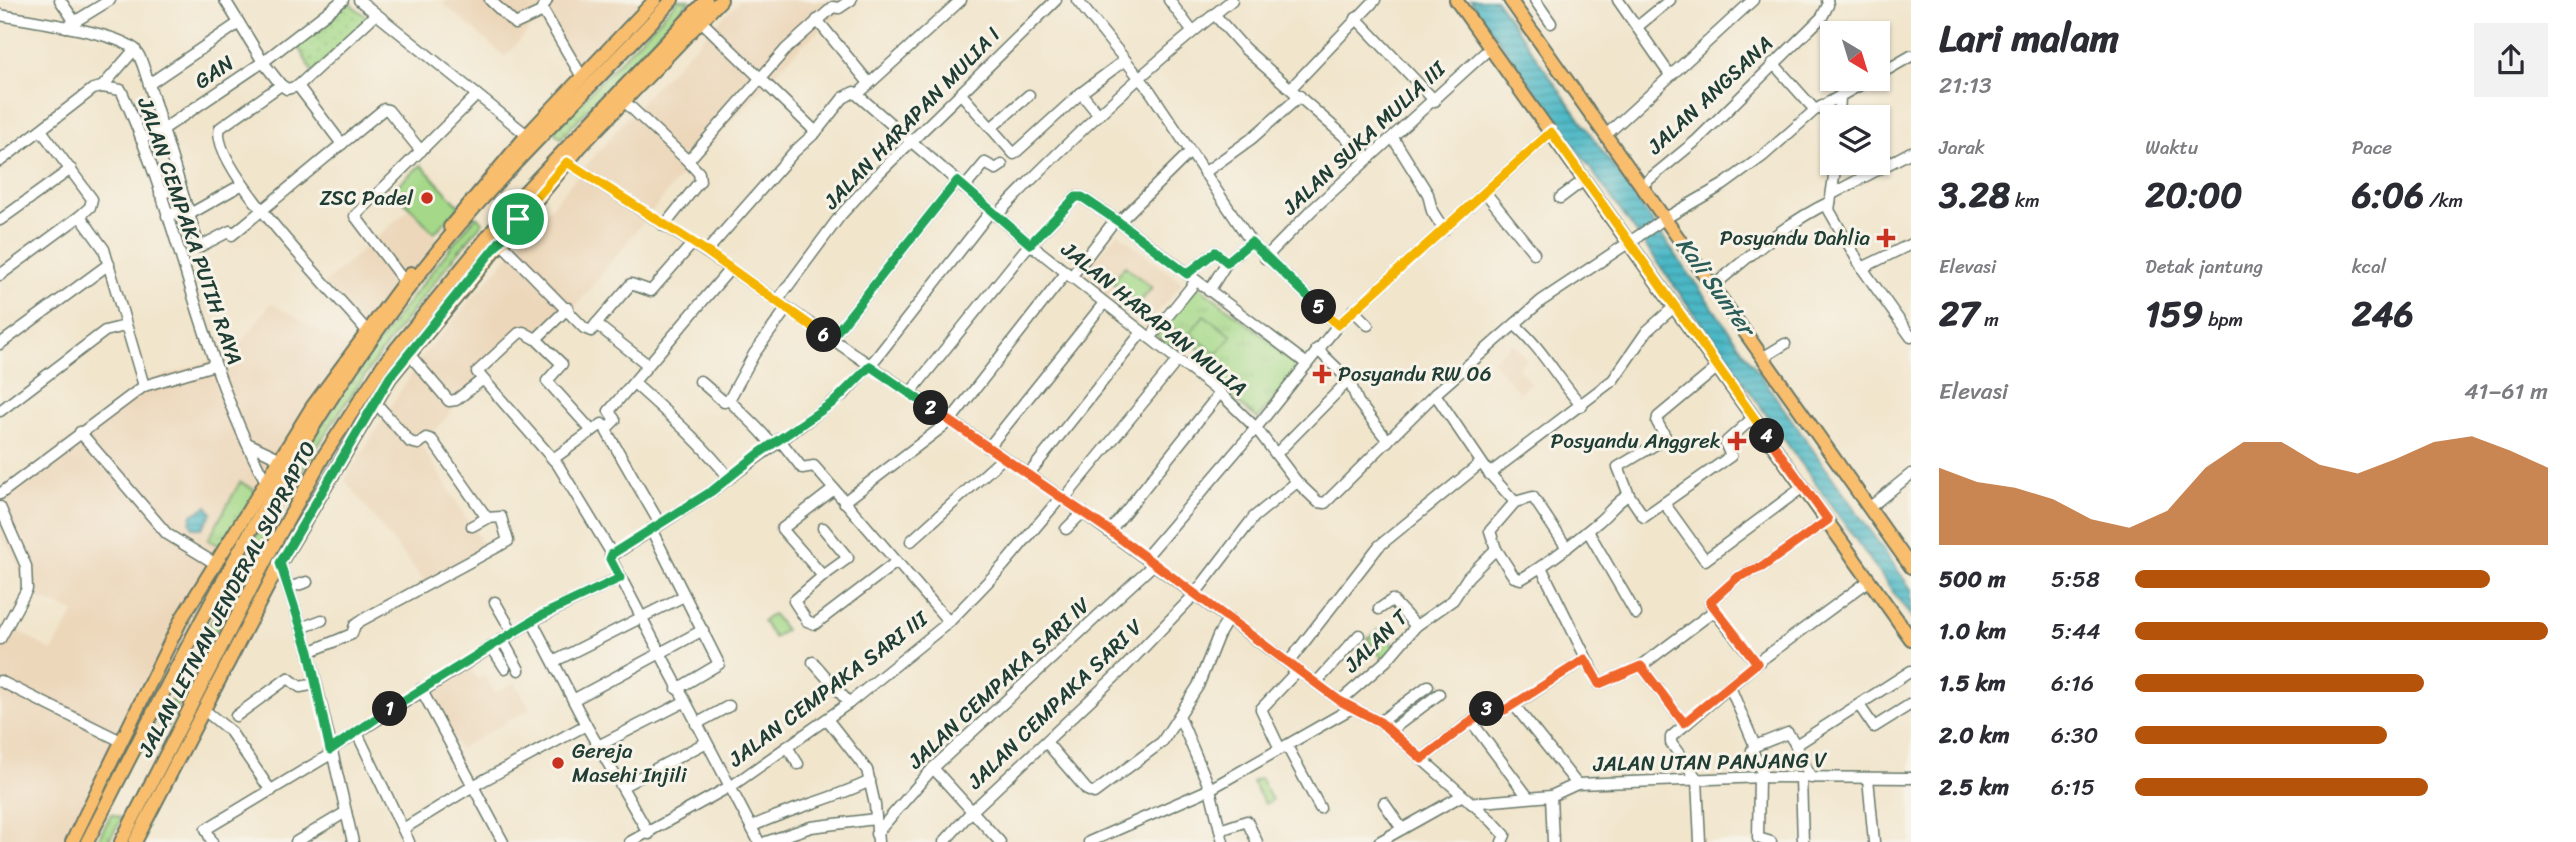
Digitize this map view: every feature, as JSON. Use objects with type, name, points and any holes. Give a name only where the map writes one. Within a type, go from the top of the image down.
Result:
[{"type":"main road","name":"JALAN LETNAN JENDERAL SUPRAPTO","points":[[87,842],[217,589],[319,406],[366,330],[404,281],[471,208],[672,0]]},
{"type":"main road","name":"JALAN LETNAN JENDERAL SUPRAPTO","points":[[121,842],[306,487],[383,365],[513,206],[706,0]]},
{"type":"main road","name":"JALAN LETNAN JENDERAL SUPRAPTO","points":[[137,841],[280,563],[375,402],[409,354],[499,241],[567,162],[720,0]]},
{"type":"main road","points":[[1456,0],[1631,242],[1674,307],[1911,639]]},
{"type":"main road","points":[[1510,0],[1606,135],[1662,220],[1910,565]]},
{"type":"main road","name":"JALAN LETNAN JENDERAL SUPRAPTO","points":[[72,842],[182,618],[279,458],[527,135],[653,1]]},
{"type":"main road","points":[[513,206],[518,219]]},
{"type":"main road","points":[[306,487],[327,481]]},
{"type":"main road","points":[[163,759],[171,773]]},
{"type":"street","points":[[60,0],[71,24]]},
{"type":"street","points":[[71,24],[110,0]]},
{"type":"street","points":[[225,0],[263,62],[343,0]]},
{"type":"street","points":[[359,0],[527,135]]},
{"type":"street","points":[[490,0],[515,24],[543,10],[547,0]]},
{"type":"street","points":[[688,161],[761,78],[817,20],[833,7],[839,8],[851,0]]},
{"type":"street","points":[[706,251],[794,152],[816,132],[848,93],[859,94],[961,0]]},
{"type":"street","name":"JALAN HARAPAN MULIA I","points":[[777,301],[840,216],[877,175],[914,142],[1056,0]]},
{"type":"street","points":[[1077,0],[1138,77],[1251,242],[1338,325]]},
{"type":"street","points":[[1168,0],[1192,31]]},
{"type":"street","points":[[611,556],[729,478],[835,401],[870,366],[993,213],[1138,77],[1232,0]]},
{"type":"street","points":[[1291,88],[1375,0]]},
{"type":"street","points":[[1535,0],[1551,23]]},
{"type":"street","points":[[1618,0],[1670,75]]},
{"type":"street","points":[[1637,27],[1670,0]]},
{"type":"street","points":[[1606,135],[1753,0]]},
{"type":"street","name":"JALAN ANGSANA","points":[[1641,186],[1697,140],[1822,17],[1827,11],[1827,0]]},
{"type":"street","points":[[543,10],[583,77]]},
{"type":"street","points":[[366,330],[241,185],[223,152],[218,133],[220,128],[281,85],[287,89],[298,86],[376,14]]},
{"type":"street","points":[[1214,14],[1245,50],[1368,158]]},
{"type":"street","points":[[0,15],[71,24],[135,49],[149,84],[199,247],[230,230],[232,235],[264,212],[386,109],[421,151]]},
{"type":"street","points":[[1356,18],[1434,101]]},
{"type":"street","points":[[700,20],[816,132]]},
{"type":"street","points":[[817,20],[869,83]]},
{"type":"street","points":[[149,84],[239,23]]},
{"type":"street","name":"JALAN SUKA MULIA III","points":[[1265,258],[1368,158],[1490,48]]},
{"type":"street","points":[[0,161],[93,89],[102,87],[135,49]]},
{"type":"street","points":[[1890,68],[1911,56]]},
{"type":"street","points":[[961,94],[1014,154],[1081,93],[1125,60]]},
{"type":"street","name":"GAN","points":[[141,139],[162,130],[263,62],[281,85]]},
{"type":"street","points":[[1773,63],[1815,110]]},
{"type":"street","points":[[298,86],[342,144]]},
{"type":"street","name":"JALAN CEMPAKA PUTIH RAYA","points":[[102,87],[121,90],[160,194],[214,365],[246,443],[265,480]]},
{"type":"street","points":[[1317,349],[1349,380],[1358,402],[1388,440],[1434,394],[1566,283],[1662,220],[1723,185],[1763,156],[1815,110],[1849,91]]},
{"type":"street","points":[[1081,93],[1099,115]]},
{"type":"street","name":"JALAN HARAPAN MULIA","points":[[859,94],[1030,244],[1220,393],[1256,428],[1297,482],[1318,502],[1325,503],[1388,440]]},
{"type":"street","points":[[991,128],[1029,95]]},
{"type":"street","points":[[404,281],[354,218],[477,96]]},
{"type":"street","points":[[1203,173],[1259,132],[1300,96]]},
{"type":"street","points":[[1840,96],[1840,105]]},
{"type":"street","points":[[624,101],[699,173],[700,181],[664,226]]},
{"type":"street","points":[[0,275],[93,203],[41,130]]},
{"type":"street","points":[[1145,558],[1256,428],[1338,325],[1551,132]]},
{"type":"street","points":[[1393,138],[1429,194],[1432,211],[1444,230]]},
{"type":"street","points":[[844,502],[950,421],[1068,275],[1117,221],[1190,152]]},
{"type":"street","points":[[1712,287],[1759,246],[1805,214],[1911,152]]},
{"type":"street","points":[[567,162],[706,251],[1110,531],[1340,701],[1380,722],[1505,835],[1502,842]]},
{"type":"street","points":[[831,339],[960,184],[985,163],[996,169],[1002,165]]},
{"type":"street","points":[[0,220],[71,169]]},
{"type":"street","points":[[1834,175],[1829,210],[1862,268],[1911,337]]},
{"type":"street","points":[[1560,198],[1584,180]]},
{"type":"street","points":[[167,216],[189,211],[241,185]]},
{"type":"street","points":[[160,194],[181,187]]},
{"type":"street","points":[[1485,192],[1534,253]]},
{"type":"street","points":[[910,393],[1030,244],[1076,197],[1082,197],[1117,221],[1307,364]]},
{"type":"street","points":[[79,216],[100,242],[110,264],[125,326],[144,386]]},
{"type":"street","points":[[499,241],[589,331],[631,284],[651,291],[692,244]]},
{"type":"street","points":[[1209,290],[1227,262],[1251,242]]},
{"type":"street","points":[[1862,268],[1911,244]]},
{"type":"street","points":[[1187,274],[1215,252],[1227,262]]},
{"type":"street","points":[[0,344],[110,264]]},
{"type":"street","points":[[606,429],[615,420],[609,413],[730,269]]},
{"type":"street","points":[[1028,475],[1146,335],[1196,281]]},
{"type":"street","points":[[988,448],[1104,303]]},
{"type":"street","points":[[1489,474],[1613,380],[1647,331],[1674,307]]},
{"type":"street","points":[[536,339],[568,308]]},
{"type":"street","points":[[729,400],[754,354],[787,308]]},
{"type":"street","points":[[1353,310],[1368,325]]},
{"type":"street","points":[[596,324],[648,365]]},
{"type":"street","points":[[1516,325],[1535,343],[1564,386],[1582,406]]},
{"type":"street","points":[[0,411],[105,331],[125,326]]},
{"type":"street","points":[[409,354],[450,401],[521,332],[536,339],[562,364],[547,381],[592,431]]},
{"type":"street","points":[[1762,358],[1785,344]]},
{"type":"street","name":"JALAN CEMPAKA SARI III","points":[[630,842],[649,834],[730,786],[787,747],[849,703],[949,622],[1063,498],[1177,361]]},
{"type":"street","points":[[0,494],[144,386],[214,365]]},
{"type":"street","points":[[1718,367],[1657,417],[1665,436],[1663,440],[1618,467],[1629,495],[1644,517],[1731,456],[1727,441],[1754,417]]},
{"type":"street","points":[[480,374],[553,459],[575,489],[756,838]]},
{"type":"street","points":[[1276,454],[1349,380]]},
{"type":"street","points":[[700,381],[725,402],[729,400]]},
{"type":"street","points":[[635,384],[671,414],[693,440],[713,456],[729,478]]},
{"type":"street","points":[[1110,531],[1220,393]]},
{"type":"street","points":[[1434,394],[1489,474],[1515,502]]},
{"type":"street","points":[[729,400],[802,468],[814,466],[895,563],[949,622]]},
{"type":"street","points":[[375,402],[410,442],[418,443],[426,438],[432,440],[487,518]]},
{"type":"street","points":[[553,459],[602,425],[606,429],[656,527],[684,596],[719,665],[677,689]]},
{"type":"street","points":[[80,432],[167,534],[216,564]]},
{"type":"street","points":[[246,443],[279,458]]},
{"type":"street","points":[[911,541],[1003,458]]},
{"type":"street","points":[[1288,663],[1379,546],[1481,463]]},
{"type":"street","points":[[1869,508],[1911,474]]},
{"type":"street","name":"JALAN CEMPAKA SARI V","points":[[944,842],[971,812],[1121,671],[1194,595],[1254,517],[1297,482]]},
{"type":"street","points":[[1664,503],[1705,560],[1803,486]]},
{"type":"street","points":[[823,576],[782,529],[834,489]]},
{"type":"street","points":[[1567,548],[1536,499],[1530,496],[1515,502],[1490,531],[1496,549],[1517,580],[1567,548],[1618,500],[1629,495]]},
{"type":"street","points":[[0,508],[26,566],[27,589],[0,639]]},
{"type":"street","points":[[1066,529],[1083,512]]},
{"type":"street","points":[[309,652],[352,634],[355,625],[362,620],[405,599],[471,559],[507,544],[500,516],[487,518],[472,526]]},
{"type":"street","points":[[1757,663],[1714,611],[1710,602],[1738,577],[1762,567],[1828,520]]},
{"type":"street","points":[[823,528],[848,558],[794,601],[810,624],[895,563]]},
{"type":"street","points":[[1588,531],[1636,614]]},
{"type":"street","name":"JALAN T","points":[[1340,701],[1386,661],[1416,626],[1453,600],[1468,577],[1496,549]]},
{"type":"street","points":[[280,563],[309,652],[353,842]]},
{"type":"street","name":"JALAN CEMPAKA SARI IV","points":[[877,838],[933,768],[1154,564]]},
{"type":"street","points":[[1541,567],[1599,684],[1641,666],[1714,611]]},
{"type":"street","points":[[212,842],[206,829],[271,791],[502,639],[532,621],[620,578]]},
{"type":"street","points":[[1700,842],[1697,779],[1671,741],[1684,723],[1757,663],[1870,580]]},
{"type":"street","points":[[288,589],[307,582]]},
{"type":"street","points":[[555,661],[684,596]]},
{"type":"street","points":[[1379,609],[1392,600],[1416,626]]},
{"type":"street","points":[[495,602],[513,633]]},
{"type":"street","points":[[1223,842],[1210,789],[1180,718],[1181,708],[1198,686],[1217,636],[1228,619]]},
{"type":"street","points":[[301,628],[322,620]]},
{"type":"street","points":[[532,621],[586,725],[600,745],[649,834]]},
{"type":"street","points":[[573,700],[703,630]]},
{"type":"street","points":[[1316,683],[1359,635]]},
{"type":"street","points":[[502,639],[519,670]]},
{"type":"street","points":[[491,646],[505,668]]},
{"type":"street","points":[[1422,759],[1492,705],[1502,712],[1585,659]]},
{"type":"street","points":[[813,662],[849,703]]},
{"type":"street","points":[[1641,666],[1684,723]]},
{"type":"street","points":[[1298,670],[1261,709],[1320,808]]},
{"type":"street","points":[[1795,744],[1911,671]]},
{"type":"street","points":[[236,716],[288,678],[301,687],[316,684]]},
{"type":"street","points":[[0,681],[121,741]]},
{"type":"street","points":[[1380,722],[1428,685]]},
{"type":"street","points":[[1730,687],[1755,746]]},
{"type":"street","points":[[421,690],[503,842]]},
{"type":"street","points":[[1390,731],[1439,694]]},
{"type":"street","points":[[600,745],[684,702]]},
{"type":"street","points":[[1859,705],[1874,727],[1911,704]]},
{"type":"street","points":[[1514,705],[1577,784]]},
{"type":"street","points":[[695,724],[729,706]]},
{"type":"street","points":[[1089,842],[1210,789],[1352,708]]},
{"type":"street","points":[[203,709],[230,731],[271,791]]},
{"type":"street","points":[[1046,742],[1091,794],[1157,746],[1180,718]]},
{"type":"street","points":[[827,719],[862,761],[870,781],[877,838]]},
{"type":"street","points":[[1471,721],[1528,797]]},
{"type":"street","points":[[403,829],[473,786],[586,725]]},
{"type":"street","points":[[356,733],[409,842]]},
{"type":"street","points":[[1771,842],[1758,838],[1761,777],[1752,750],[1755,746],[1787,733],[1795,744],[1806,778],[1803,842]]},
{"type":"street","points":[[623,786],[705,743]]},
{"type":"street","points":[[787,747],[798,764]]},
{"type":"street","points":[[933,768],[1000,842]]},
{"type":"street","name":"JALAN UTAN PANJANG V","points":[[1471,803],[1551,796],[1577,784],[1761,777],[1911,778]]},
{"type":"street","points":[[1868,778],[1874,842]]},
{"type":"street","points":[[756,838],[787,811],[837,797],[870,781]]},
{"type":"street","points":[[1379,842],[1461,796]]},
{"type":"street","points":[[1551,796],[1553,842]]},
{"type":"street","points":[[1384,803],[1402,829]]},
{"type":"street","points":[[296,842],[346,812]]},
{"type":"street","points":[[756,838],[811,827],[875,819]]},
{"type":"street","points":[[1220,830],[1247,821],[1257,842]]},
{"type":"shaded area","points":[[447,0],[654,0],[579,81],[539,18],[505,57],[444,4]]},
{"type":"shaded area","points":[[740,0],[857,0],[800,47],[677,180],[548,341],[522,329],[422,446],[487,551],[426,584],[345,480],[422,357],[645,97]]},
{"type":"shaded area","points":[[409,209],[438,240],[366,330],[324,284]]},
{"type":"shaded area","points":[[1118,233],[1182,283],[1145,328],[1080,276]]},
{"type":"shaded area","points":[[271,303],[352,349],[72,842],[0,842],[0,647],[11,627],[52,651],[75,612],[26,593],[16,558],[0,536],[0,493],[143,383],[234,353]]},
{"type":"shaded area","points":[[1513,343],[1527,360],[1518,367],[1530,383],[1519,392],[1492,360]]},
{"type":"shaded area","points":[[468,662],[477,679],[485,675],[495,693],[515,682],[530,709],[459,749],[425,689]]},
{"type":"green space","points":[[678,0],[690,0],[561,138],[553,131]]},
{"type":"green space","points":[[348,2],[368,18],[313,73],[297,45],[323,28]]},
{"type":"green space","name":"ZSC Padel","points":[[421,165],[460,207],[434,233],[393,189]]},
{"type":"green space","points":[[476,216],[483,222],[391,340],[327,431],[277,514],[196,670],[188,667],[262,525],[309,444],[377,344]]},
{"type":"green space","points":[[1125,266],[1152,288],[1138,304],[1112,282]]},
{"type":"green space","points":[[1197,285],[1302,365],[1258,419],[1194,368],[1204,353],[1166,322]]},
{"type":"green space","points":[[1204,315],[1232,336],[1217,354],[1190,333]]},
{"type":"green space","points":[[1163,324],[1186,342],[1178,353],[1155,335]]},
{"type":"green space","points":[[240,482],[259,492],[225,548],[208,540]]},
{"type":"green space","points":[[773,614],[785,630],[774,638],[763,621]]},
{"type":"green space","points":[[1380,629],[1396,648],[1383,659],[1367,639]]},
{"type":"green space","points":[[171,700],[178,705],[166,729],[158,725]]},
{"type":"green space","points":[[1260,778],[1272,800],[1265,804],[1252,782]]},
{"type":"green space","points":[[111,814],[122,818],[108,842],[97,842]]},
{"type":"water","points":[[1470,0],[1496,0],[1911,589],[1911,617]]},
{"type":"water","points":[[207,506],[212,513],[202,528],[194,528],[190,523],[192,515]]},
{"type":"place","name":"ZSC Padel","points":[[427,198]]},
{"type":"place","name":"Posyandu Dahlia","points":[[1886,238]]},
{"type":"place","name":"Posyandu RW 06","points":[[1322,374]]},
{"type":"place","name":"Posyandu Anggrek","points":[[1737,441]]},
{"type":"place","name":"Gereja Masehi Injili","points":[[558,763]]},
{"type":"route","points":[[1551,132],[1828,520],[1762,567],[1738,577],[1710,602],[1714,611],[1757,663],[1684,723],[1641,666],[1599,684],[1585,659],[1502,712],[1496,705],[1492,705],[1422,759],[1380,722],[1340,701],[1110,531],[870,366],[835,401],[761,452],[712,491],[612,554],[610,559],[620,578],[532,621],[387,711],[330,750],[309,652],[280,563],[390,377],[518,219],[567,162],[706,251],[831,339],[957,181],[1030,244],[1071,200],[1082,197],[1187,274],[1206,256],[1215,252],[1227,262],[1251,242],[1338,325],[1551,132]]},
{"type":"water label","name":"Kali Sunter","points":[[1715,286]]}]
